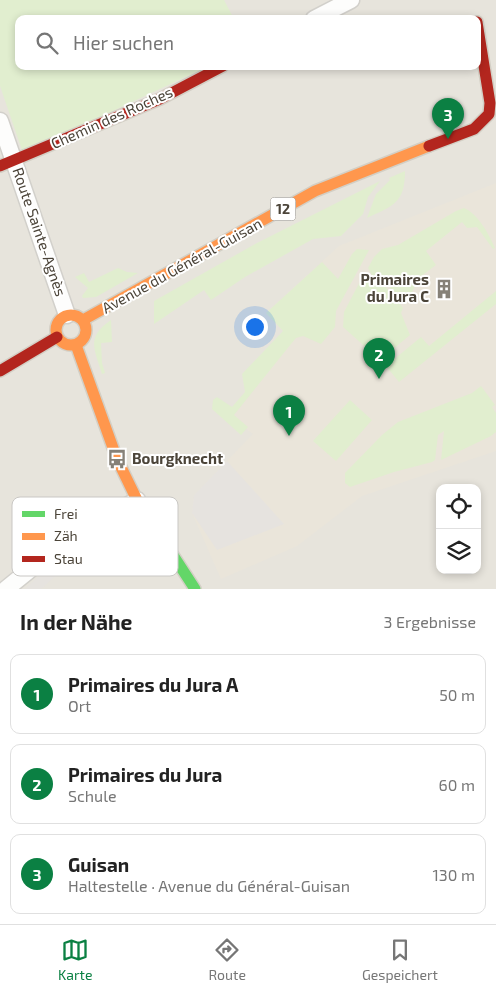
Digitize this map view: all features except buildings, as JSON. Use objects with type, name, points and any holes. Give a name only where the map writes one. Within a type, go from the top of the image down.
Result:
[{"type":"main road","name":"12","points":[[481,48],[492,114]]},
{"type":"main road","name":"Chemin des Roches","points":[[7,164],[160,99],[215,70]]},
{"type":"main road","name":"Avenue du Général-Guisan","points":[[84,320],[315,192],[402,156],[466,133],[480,125],[492,114]]},
{"type":"main road","points":[[67,315],[74,315],[84,320],[87,332],[85,338],[76,345],[63,343],[57,337],[56,328],[58,322],[67,315]]},
{"type":"main road","points":[[0,371],[57,337]]},
{"type":"main road","points":[[76,345],[117,459],[136,497]]},
{"type":"main road","points":[[178,562],[196,589]]},
{"type":"street","points":[[322,15],[351,0]]},
{"type":"street","name":"Route Sainte-Agnès","points":[[0,121],[7,164],[67,315]]},
{"type":"street","points":[[6,589],[22,576]]},
{"type":"shaded area","points":[[0,0],[496,0],[496,589],[0,589]]},
{"type":"shaded area","points":[[496,183],[496,451],[362,496],[297,546],[221,579],[192,513],[194,495],[253,434],[231,418],[292,341],[266,313],[339,246]]},
{"type":"shaded area","points":[[227,461],[284,524],[217,550],[192,513],[194,495]]},
{"type":"shaded area","points":[[39,576],[56,576],[41,589],[25,589]]},
{"type":"green space","points":[[0,0],[224,0],[232,15],[15,15],[15,70],[200,70],[23,153],[0,86]]},
{"type":"green space","points":[[405,171],[403,190],[396,202],[367,218],[376,194],[390,180],[389,178]]},
{"type":"green space","points":[[380,181],[368,197],[363,214],[341,236],[313,239],[245,277],[211,300],[204,290],[154,324],[154,301],[257,243]]},
{"type":"green space","points":[[464,208],[478,220],[495,248],[493,249],[477,227],[467,228],[462,222],[426,251],[436,265],[420,277],[405,305],[401,298],[394,294],[387,283],[375,281],[368,268],[374,257],[382,249],[398,245]]},
{"type":"green space","points":[[357,249],[369,250],[336,311],[335,327],[321,344],[303,336],[296,338],[234,415],[248,427],[241,435],[212,409],[213,400],[217,397],[232,407],[245,392],[242,374],[283,331],[266,313],[322,262],[338,279],[352,254]]},
{"type":"green space","points":[[118,268],[127,272],[138,273],[96,297],[83,298],[82,296],[88,288],[75,277],[84,273],[89,282]]},
{"type":"green space","points":[[365,272],[375,286],[385,286],[391,298],[398,301],[403,308],[401,313],[410,335],[380,360],[343,327],[344,312]]},
{"type":"green space","points":[[496,291],[496,304],[399,382],[386,366],[421,337],[429,346]]},
{"type":"green space","points":[[111,320],[112,342],[101,343],[102,363],[105,373],[102,374],[95,350],[95,338],[103,326]]},
{"type":"green space","points":[[481,386],[495,405],[492,407],[496,413],[496,432],[491,436],[441,460],[444,431],[438,435],[435,460],[432,462],[394,472],[350,487],[345,483],[345,473],[382,435],[398,422],[472,393]]},
{"type":"green space","points":[[350,400],[372,420],[336,461],[313,441]]},
{"type":"traffic: fast","points":[[178,563],[195,589]]},
{"type":"traffic: slow","points":[[83,320],[315,191],[429,146]]},
{"type":"traffic: slow","points":[[71,315],[82,319],[86,330],[82,341],[71,345],[60,341],[56,330],[60,319],[71,315]]},
{"type":"traffic: slow","points":[[76,345],[117,459],[136,497]]},
{"type":"traffic: jam","points":[[429,146],[474,129],[489,114],[490,103],[481,47]]},
{"type":"traffic: jam","points":[[0,166],[160,99],[215,70]]},
{"type":"traffic: jam","points":[[0,371],[57,337]]},
{"type":"place","name":"Guisan","points":[[448,139]]},
{"type":"place","name":"Primaires du Jura C","points":[[444,289]]},
{"type":"place","name":"Primaires du Jura","points":[[379,379]]},
{"type":"place","name":"Primaires du Jura A","points":[[289,436]]},
{"type":"place","name":"Bourgknecht","points":[[117,459]]}]
